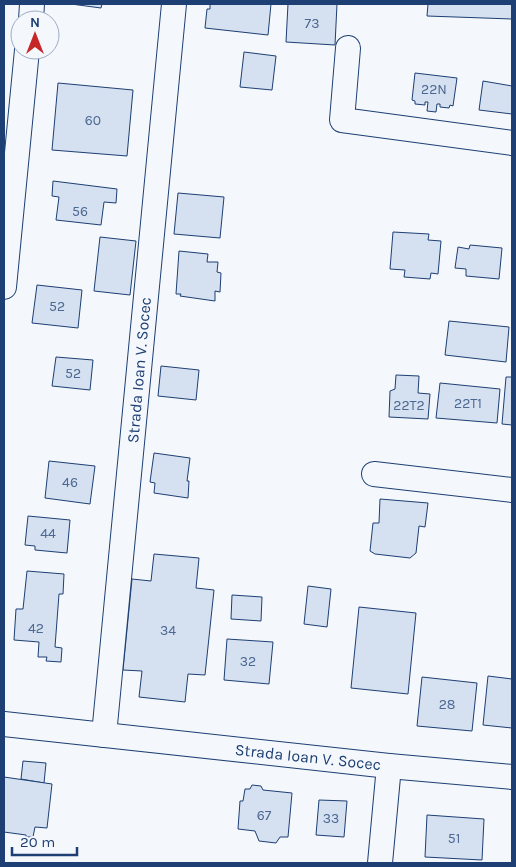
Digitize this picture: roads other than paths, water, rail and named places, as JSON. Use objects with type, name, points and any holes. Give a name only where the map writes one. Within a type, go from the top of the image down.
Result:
[{"type":"street","name":"Strada Ioan V. Socec","points":[[104,735],[174,4]]},
{"type":"street","points":[[348,48],[342,120],[512,142]]},
{"type":"street","points":[[4,288],[12,115],[26,60]]},
{"type":"street","points":[[374,474],[512,490]]},
{"type":"street","name":"Strada Ioan V. Socec","points":[[4,724],[389,766],[512,777]]},
{"type":"street","points":[[380,863],[389,766]]}]
